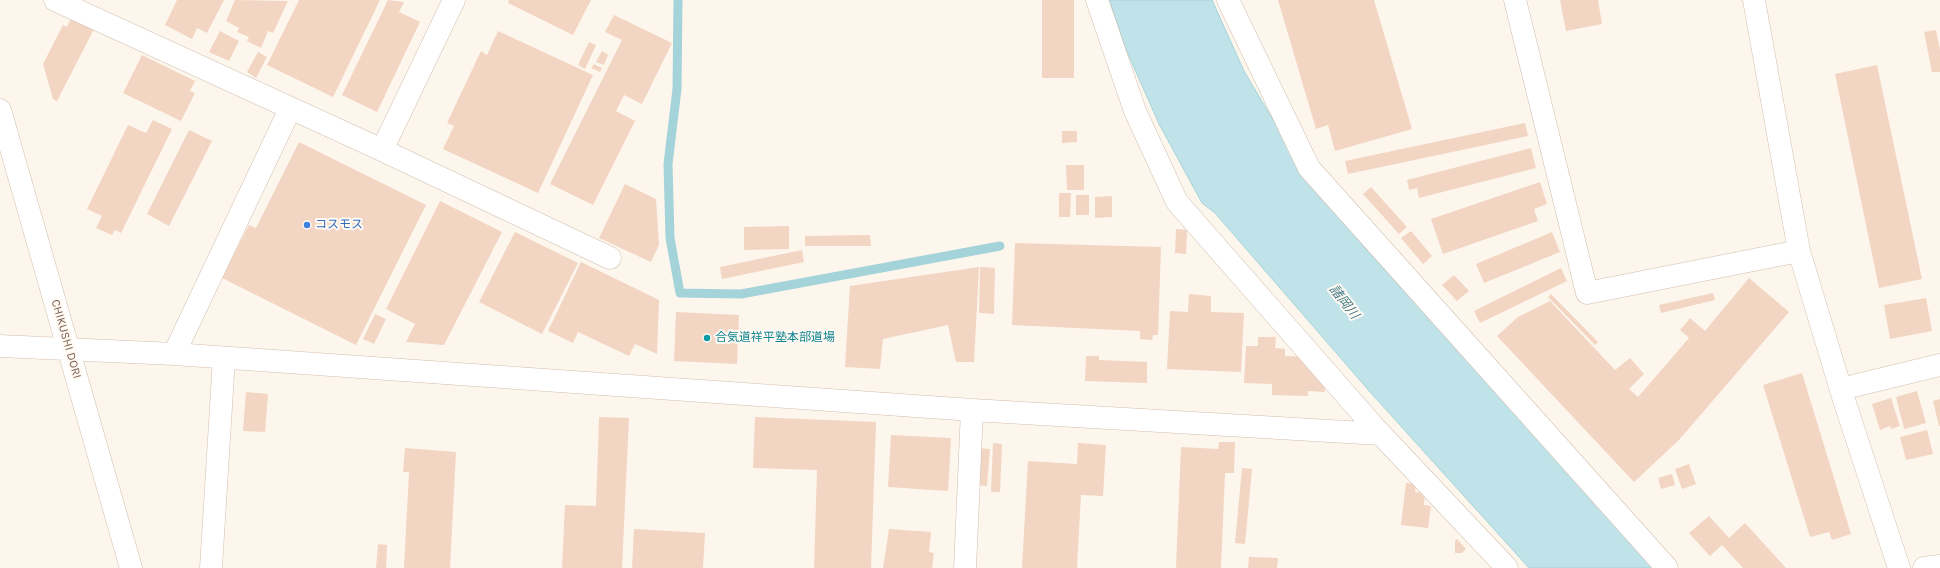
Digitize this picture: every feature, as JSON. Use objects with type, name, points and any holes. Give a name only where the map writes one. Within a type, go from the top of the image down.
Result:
[{"type":"street","points":[[55,0],[382,150],[610,258]]},
{"type":"street","points":[[382,150],[454,0]]},
{"type":"street","points":[[1097,0],[1135,111],[1177,202],[1381,434],[1507,568]]},
{"type":"street","points":[[1228,0],[1309,168],[1667,568]]},
{"type":"street","points":[[1515,0],[1586,293],[1799,251]]},
{"type":"street","points":[[1754,0],[1799,251],[1840,389],[1899,568]]},
{"type":"street","points":[[174,354],[290,109]]},
{"type":"street","name":"CHIKUSHI DORI","points":[[0,110],[131,568]]},
{"type":"street","points":[[0,346],[174,354],[972,410],[1381,434]]},
{"type":"street","points":[[211,568],[224,358]]},
{"type":"street","points":[[1840,389],[1940,364]]},
{"type":"street","points":[[965,568],[972,410]]},
{"type":"street","points":[[1924,568],[1940,566]]},
{"type":"water","name":"諸岡川","points":[[1110,0],[1212,0],[1244,71],[1289,147],[1365,248],[1656,568],[1529,568],[1371,393],[1215,213],[1202,203],[1159,124],[1125,47]]},
{"type":"building","points":[[177,0],[224,0],[207,33],[197,28],[192,39],[165,25]]},
{"type":"building","points":[[235,0],[288,1],[273,33],[268,31],[261,48],[247,41],[249,37],[237,32],[239,28],[226,21]]},
{"type":"building","points":[[299,0],[380,0],[333,97],[267,65]]},
{"type":"building","points":[[388,0],[404,2],[399,12],[420,22],[377,112],[342,95]]},
{"type":"building","points":[[509,0],[591,0],[573,35],[508,3]]},
{"type":"building","points":[[1042,0],[1074,0],[1074,78],[1042,78]]},
{"type":"building","points":[[1278,0],[1374,0],[1412,129],[1335,151],[1328,125],[1316,129]]},
{"type":"building","points":[[1560,0],[1598,0],[1602,24],[1566,31]]},
{"type":"building","points":[[614,15],[672,43],[642,104],[624,95],[616,111],[635,121],[593,205],[550,184],[622,40],[605,32]]},
{"type":"building","points":[[71,18],[94,29],[57,101],[53,99],[43,64],[63,25],[67,27]]},
{"type":"building","points":[[1936,30],[1940,50],[1940,72],[1932,72],[1924,32]]},
{"type":"building","points":[[220,31],[239,41],[229,61],[209,52]]},
{"type":"building","points":[[498,31],[593,75],[538,193],[443,149],[454,126],[447,123],[481,51],[487,55]]},
{"type":"building","points":[[589,42],[596,45],[585,69],[578,65]]},
{"type":"building","points":[[602,51],[608,55],[604,65],[596,62]]},
{"type":"building","points":[[258,52],[267,57],[256,78],[247,72]]},
{"type":"building","points":[[142,55],[195,81],[190,91],[195,93],[181,121],[123,93]]},
{"type":"building","points":[[594,64],[602,68],[600,72],[591,68]]},
{"type":"building","points":[[1877,65],[1922,279],[1879,288],[1835,74]]},
{"type":"building","points":[[153,120],[172,129],[121,233],[115,230],[112,235],[96,228],[102,216],[87,209],[128,125],[146,133]]},
{"type":"building","points":[[1525,123],[1528,136],[1348,174],[1345,161]]},
{"type":"building","points":[[189,130],[212,141],[169,226],[147,214]]},
{"type":"building","points":[[1062,131],[1077,131],[1077,142],[1062,143]]},
{"type":"building","points":[[299,142],[426,205],[356,345],[222,278],[249,225],[256,228]]},
{"type":"building","points":[[1531,148],[1536,168],[1419,198],[1417,188],[1409,190],[1407,180]]},
{"type":"building","points":[[1066,165],[1084,165],[1084,190],[1067,190]]},
{"type":"building","points":[[1540,182],[1547,204],[1534,209],[1538,221],[1443,254],[1431,219]]},
{"type":"building","points":[[625,184],[656,199],[659,245],[651,262],[599,238]]},
{"type":"building","points":[[1371,187],[1407,227],[1399,234],[1363,194]]},
{"type":"building","points":[[1059,193],[1071,193],[1070,217],[1059,217]]},
{"type":"building","points":[[1076,195],[1089,195],[1089,215],[1076,215]]},
{"type":"building","points":[[1112,196],[1112,217],[1095,218],[1095,197]]},
{"type":"building","points":[[440,201],[502,232],[444,345],[406,342],[415,324],[386,309]]},
{"type":"building","points":[[789,226],[789,249],[744,250],[744,227]]},
{"type":"building","points":[[1176,229],[1187,230],[1186,254],[1175,253]]},
{"type":"building","points":[[1411,231],[1432,256],[1423,264],[1401,238]]},
{"type":"building","points":[[515,232],[578,263],[542,334],[479,302]]},
{"type":"building","points":[[1552,232],[1560,252],[1484,283],[1476,264]]},
{"type":"building","points":[[870,235],[871,246],[805,246],[805,236]]},
{"type":"building","points":[[1015,243],[1161,247],[1158,335],[1153,335],[1152,340],[1140,339],[1140,331],[1012,325]]},
{"type":"building","points":[[802,250],[804,262],[722,279],[720,267]]},
{"type":"building","points":[[581,262],[659,300],[657,354],[635,344],[629,356],[578,332],[573,343],[548,331]]},
{"type":"building","points":[[979,267],[974,362],[956,362],[948,325],[883,339],[880,369],[845,367],[850,286]]},
{"type":"building","points":[[980,267],[995,268],[994,314],[979,313]]},
{"type":"building","points":[[1561,268],[1567,281],[1480,323],[1474,311]]},
{"type":"building","points":[[1454,275],[1469,291],[1457,301],[1442,285]]},
{"type":"building","points":[[1749,278],[1789,312],[1679,440],[1634,482],[1497,336],[1518,317],[1550,301],[1615,370],[1630,358],[1644,374],[1629,389],[1638,397],[1689,338],[1680,330],[1690,318],[1705,331]]},
{"type":"building","points":[[1713,293],[1715,300],[1661,313],[1659,305]]},
{"type":"building","points":[[1189,294],[1211,296],[1211,312],[1244,313],[1241,372],[1167,369],[1170,311],[1188,312]]},
{"type":"building","points":[[1551,294],[1598,342],[1595,345],[1548,297]]},
{"type":"building","points":[[1926,298],[1932,331],[1890,339],[1884,305]]},
{"type":"building","name":"合気道祥平塾本部道場","points":[[676,312],[739,315],[737,364],[674,361]]},
{"type":"building","points":[[375,314],[386,319],[374,344],[363,339]]},
{"type":"building","points":[[1258,337],[1276,337],[1275,348],[1285,349],[1285,356],[1306,357],[1325,379],[1325,392],[1308,391],[1308,396],[1272,395],[1272,384],[1244,383],[1246,346],[1258,346]]},
{"type":"building","points":[[1086,356],[1099,356],[1099,360],[1147,362],[1147,383],[1085,381]]},
{"type":"building","points":[[1802,373],[1851,534],[1832,540],[1829,532],[1810,537],[1763,385]]},
{"type":"building","points":[[1917,391],[1926,423],[1904,429],[1896,397]]},
{"type":"building","points":[[246,392],[268,394],[265,432],[243,431]]},
{"type":"building","points":[[1891,398],[1900,426],[1891,429],[1890,426],[1880,430],[1872,404]]},
{"type":"building","points":[[1940,399],[1940,426],[1939,426],[1933,401]]},
{"type":"building","points":[[599,417],[629,418],[622,568],[562,568],[565,505],[596,506]]},
{"type":"building","points":[[755,417],[876,422],[871,568],[814,568],[817,470],[753,468]]},
{"type":"building","points":[[1927,430],[1933,454],[1906,460],[1900,437]]},
{"type":"building","points":[[891,435],[951,438],[948,491],[888,487]]},
{"type":"building","points":[[1219,442],[1235,442],[1234,473],[1225,473],[1221,568],[1176,568],[1181,447],[1218,449]]},
{"type":"building","points":[[993,443],[1002,444],[1000,492],[991,492]]},
{"type":"building","points":[[1078,443],[1106,445],[1103,496],[1081,495],[1077,568],[1022,568],[1028,461],[1077,464]]},
{"type":"building","points":[[405,448],[456,452],[450,568],[404,568],[409,472],[403,472]]},
{"type":"building","points":[[976,448],[990,449],[987,486],[974,485]]},
{"type":"building","points":[[1689,464],[1696,484],[1682,489],[1675,469]]},
{"type":"building","points":[[1242,468],[1252,469],[1245,544],[1235,543]]},
{"type":"building","points":[[1672,474],[1675,485],[1661,489],[1658,478]]},
{"type":"building","points":[[1406,483],[1416,484],[1415,492],[1425,493],[1424,505],[1431,506],[1428,528],[1401,525]]},
{"type":"building","points":[[1709,516],[1729,538],[1745,523],[1786,568],[1743,568],[1722,545],[1710,556],[1689,533]]},
{"type":"building","points":[[634,529],[705,533],[703,568],[632,568]]},
{"type":"building","points":[[889,529],[931,532],[929,552],[934,553],[932,568],[883,568]]},
{"type":"building","points":[[1457,539],[1466,549],[1462,553],[1455,553],[1455,541]]},
{"type":"building","points":[[378,544],[387,545],[386,568],[376,568]]},
{"type":"building","points":[[1249,557],[1278,558],[1277,568],[1248,568]]},
{"type":"waterway","points":[[678,0],[677,89],[668,164],[670,238],[680,293],[741,294],[1000,246]]},
{"type":"place","name":"コスモス","points":[[307,225]]},
{"type":"place","name":"合気道祥平塾本部道場","points":[[707,338]]}]
